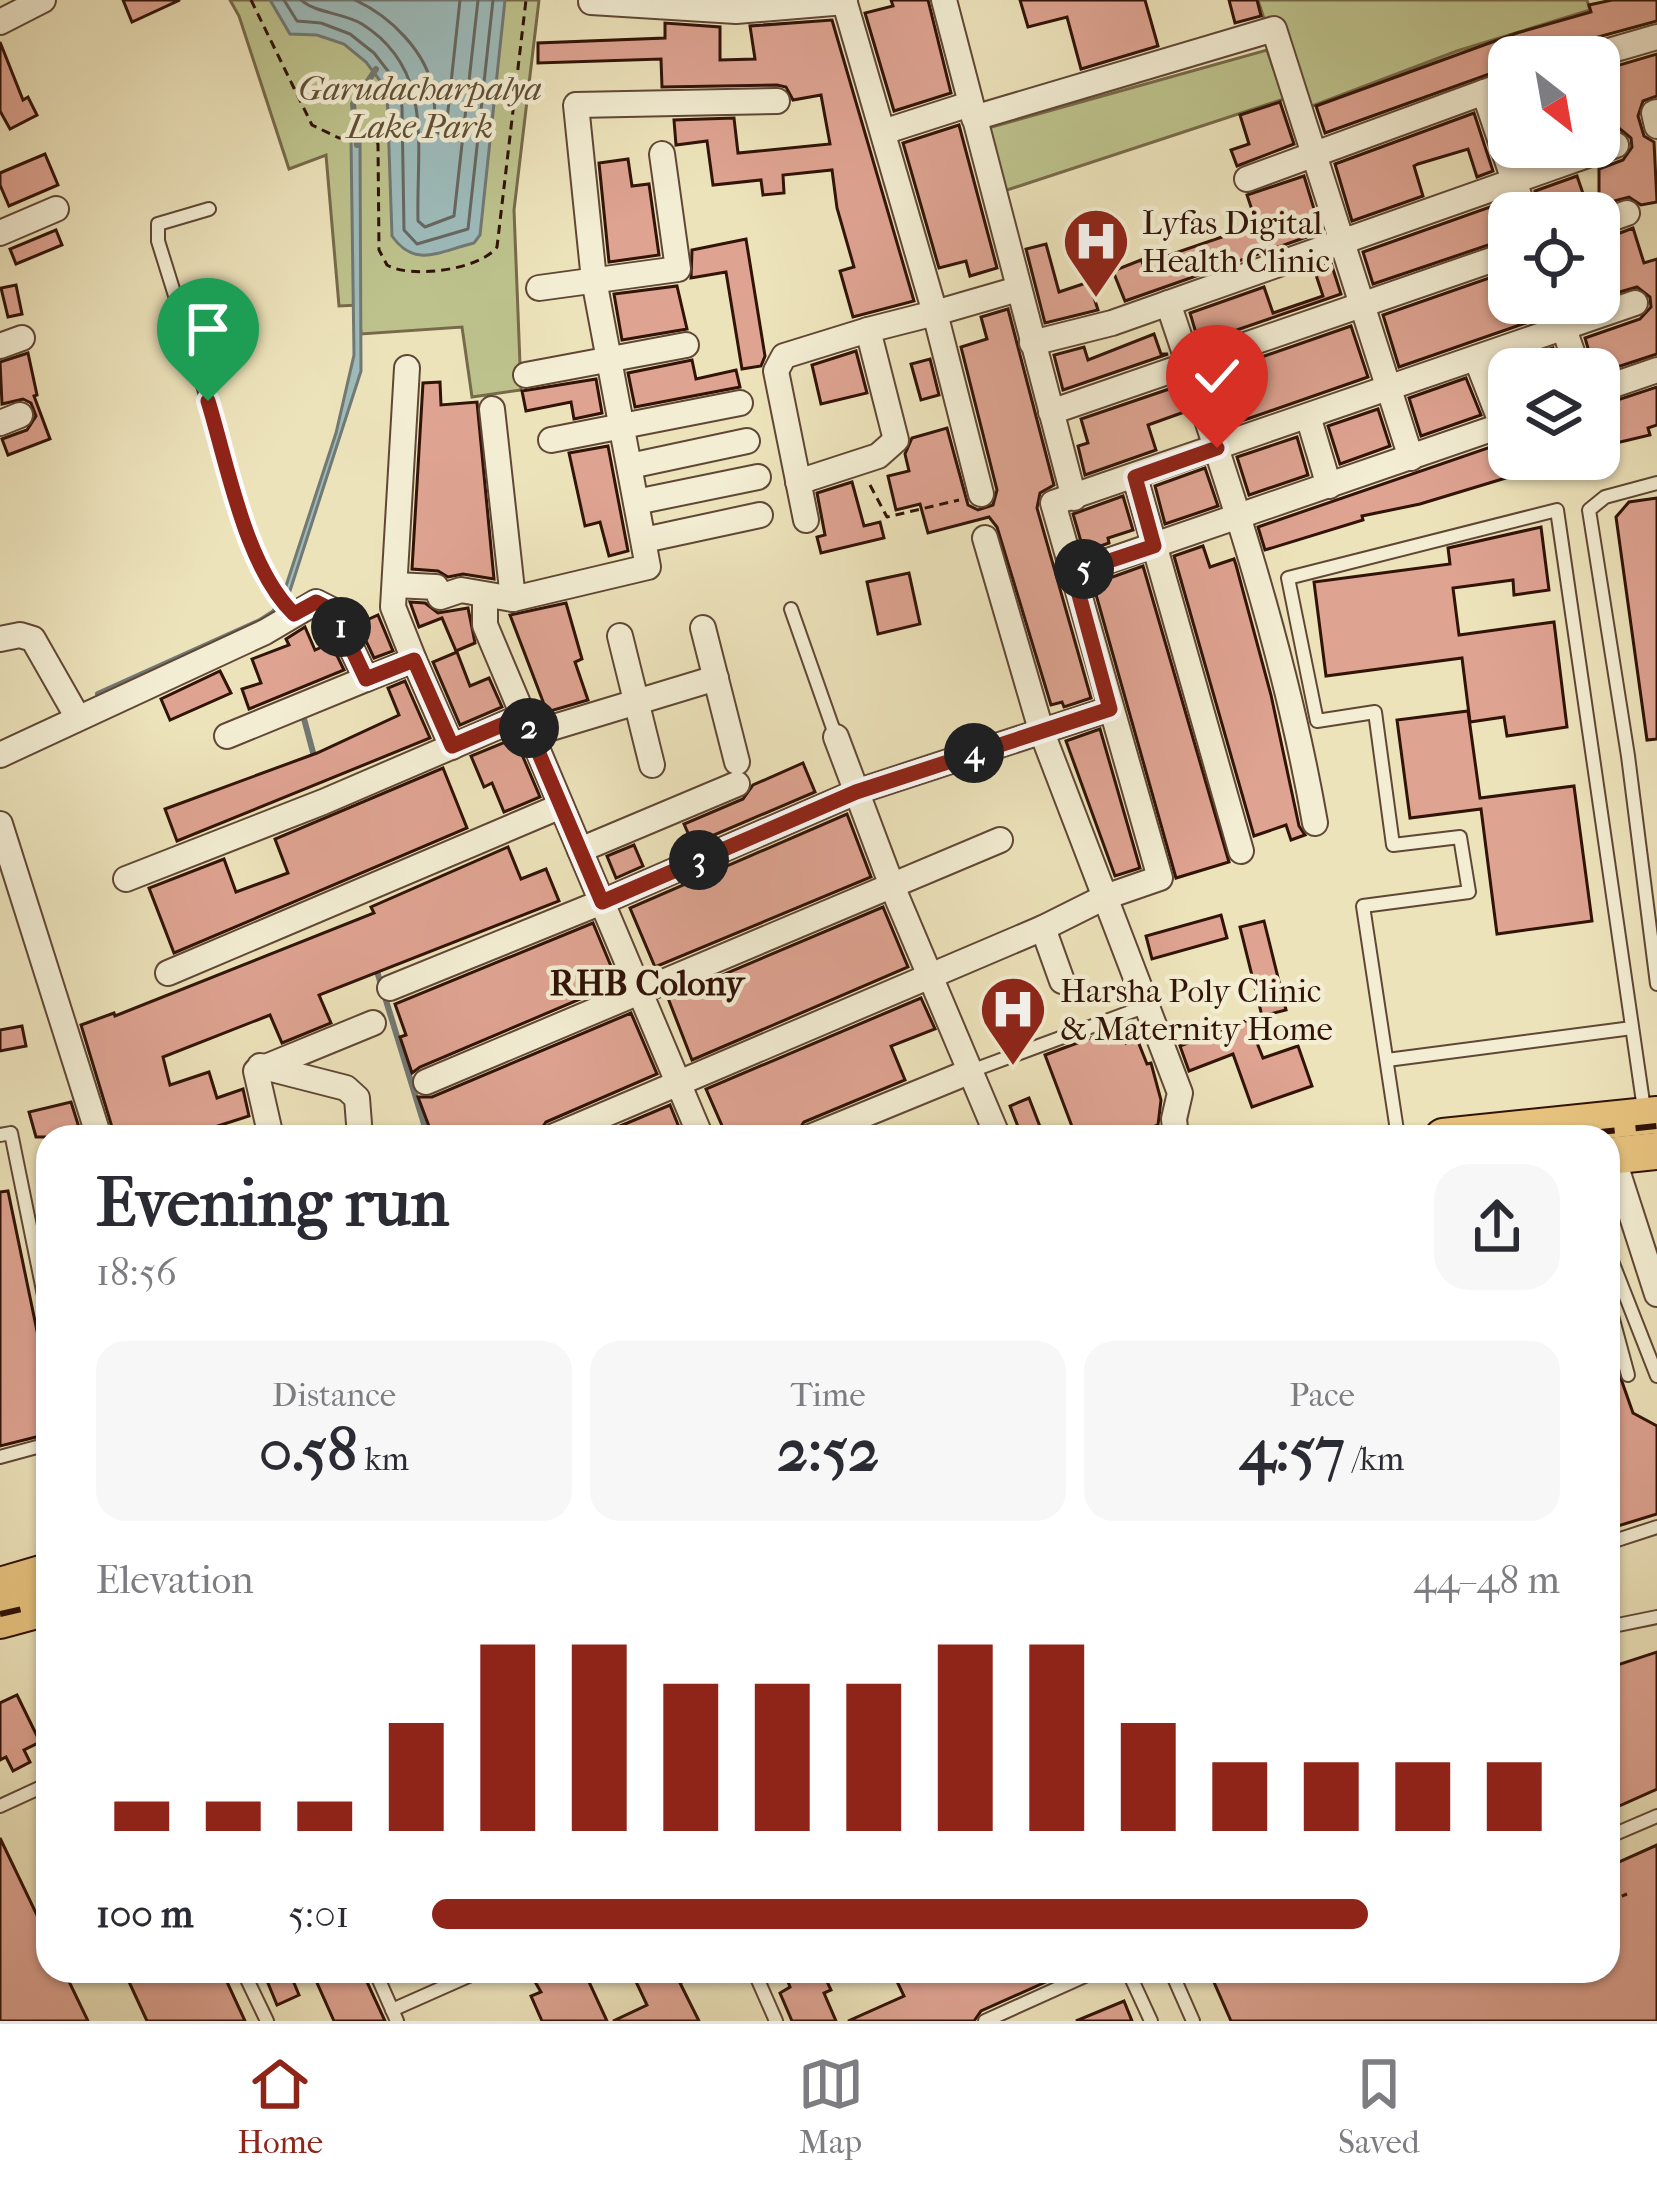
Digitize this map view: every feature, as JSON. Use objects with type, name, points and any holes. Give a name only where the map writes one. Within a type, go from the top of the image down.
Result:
[{"type":"main road","points":[[1620,1129],[1653,1128]]},
{"type":"main road","points":[[1620,1151],[1653,1128]]},
{"type":"main road","points":[[2,1589],[36,1576]]},
{"type":"main road","points":[[2,1589],[36,1602]]},
{"type":"street","points":[[0,22],[43,0]]},
{"type":"street","points":[[944,0],[1074,498]]},
{"type":"street","points":[[591,2],[736,11],[844,1],[981,494]]},
{"type":"street","points":[[883,132],[1274,28],[1411,458]]},
{"type":"street","points":[[1620,48],[1657,37]]},
{"type":"street","points":[[1247,179],[1488,91]]},
{"type":"street","points":[[1484,92],[1518,192]]},
{"type":"street","points":[[395,585],[436,587],[440,597],[461,590],[513,598],[648,567],[594,280],[576,105],[777,101]]},
{"type":"street","points":[[1657,112],[1657,126]]},
{"type":"street","points":[[538,288],[678,268],[662,154]]},
{"type":"street","points":[[1032,343],[1112,323],[1554,168]]},
{"type":"street","points":[[0,233],[56,209]]},
{"type":"street","points":[[1620,216],[1627,214]]},
{"type":"street","points":[[1051,412],[1488,261]]},
{"type":"street","points":[[806,520],[778,362],[784,356],[868,330],[1018,289]]},
{"type":"street","points":[[1620,305],[1635,303]]},
{"type":"street","points":[[1168,304],[1240,516],[1300,736],[1315,824]]},
{"type":"street","points":[[581,1125],[932,977],[1105,897],[1160,878],[1053,502],[1476,358],[1542,324]]},
{"type":"street","points":[[798,482],[878,456],[896,440],[868,330]]},
{"type":"street","points":[[526,375],[686,345]]},
{"type":"street","points":[[1476,358],[1488,384]]},
{"type":"street","points":[[407,368],[394,607],[452,746]]},
{"type":"street","points":[[1620,383],[1657,370]]},
{"type":"street","points":[[551,440],[740,403]]},
{"type":"street","points":[[492,409],[513,598]]},
{"type":"street","points":[[1307,416],[1329,486]]},
{"type":"street","points":[[1073,573],[1488,430]]},
{"type":"street","points":[[630,466],[747,441]]},
{"type":"street","points":[[636,502],[758,477]]},
{"type":"street","points":[[1135,477],[1241,851]]},
{"type":"street","points":[[644,540],[760,515]]},
{"type":"street","points":[[985,538],[1041,730],[1180,1093],[1175,1125]]},
{"type":"street","points":[[485,597],[485,625],[696,1125]]},
{"type":"street","points":[[0,754],[266,632],[316,602],[334,611],[366,679]]},
{"type":"street","points":[[580,850],[737,773],[703,628]]},
{"type":"street","points":[[0,639],[20,634],[33,640],[78,718]]},
{"type":"street","points":[[620,636],[652,765]]},
{"type":"street","points":[[226,736],[414,660]]},
{"type":"street","points":[[126,879],[452,746],[716,678]]},
{"type":"street","points":[[390,988],[856,792],[1110,709]]},
{"type":"street","points":[[836,737],[892,886],[993,1125]]},
{"type":"street","points":[[168,973],[562,806]]},
{"type":"street","points":[[0,824],[96,1125]]},
{"type":"street","points":[[426,1082],[1000,840]]},
{"type":"street","points":[[1043,928],[1062,981]]},
{"type":"street","points":[[269,1125],[255,1076],[260,1066],[374,1023]]},
{"type":"street","points":[[260,1066],[346,1088],[357,1098],[359,1125]]},
{"type":"street","points":[[840,1125],[971,1071]]},
{"type":"street","points":[[1620,1179],[1657,1294]]},
{"type":"lane","points":[[209,209],[158,224],[158,241],[258,562],[294,614]]},
{"type":"lane","points":[[1657,482],[1605,497],[1589,510],[1628,756],[1657,984]]},
{"type":"lane","points":[[1396,1125],[1363,906],[1469,892],[1460,837],[1393,845],[1375,712],[1317,722],[1288,578],[1557,510],[1633,1028],[1653,1128]]},
{"type":"lane","points":[[791,609],[836,737]]},
{"type":"lane","points":[[971,1071],[1144,1006]]},
{"type":"lane","points":[[1387,1060],[1633,1028]]},
{"type":"lane","points":[[0,1135],[11,1133],[36,1256]]},
{"type":"lane","points":[[1621,1282],[1657,1376]]},
{"type":"lane","points":[[1620,1344],[1628,1375]]},
{"type":"lane","points":[[0,1456],[36,1447]]},
{"type":"lane","points":[[1620,1539],[1657,1528]]},
{"type":"lane","points":[[1620,1625],[1657,1617]]},
{"type":"lane","points":[[0,1806],[36,1790]]},
{"type":"lane","points":[[1620,1832],[1657,1816]]},
{"type":"lane","points":[[249,1983],[267,2021]]},
{"type":"lane","points":[[380,1983],[394,2016],[457,1983]]},
{"type":"lane","points":[[759,1983],[776,2021]]},
{"type":"lane","points":[[985,2021],[1069,1983]]},
{"type":"lane","points":[[1134,1983],[1151,2021]]},
{"type":"lane","points":[[1176,1983],[1193,2021]]},
{"type":"path","points":[[251,0],[313,125],[329,135],[365,135],[378,144],[379,250],[387,265],[409,272],[480,263],[497,247],[526,0]]},
{"type":"path","points":[[857,463],[887,517],[981,494]]},
{"type":"path","points":[[1620,1897],[1627,1894]]},
{"type":"green space","name":"Garudacharpalya Lake Park","points":[[230,0],[539,0],[514,210],[521,390],[472,397],[462,327],[361,334],[359,305],[339,306],[326,155],[289,169]]},
{"type":"green space","points":[[1258,0],[1587,0],[1590,10],[1506,36],[1488,36],[1488,41],[1307,108]]},
{"type":"green space","points":[[1267,50],[1284,99],[1004,191],[988,128]]},
{"type":"water","points":[[270,0],[505,0],[480,235],[474,243],[419,255],[392,236],[387,90],[366,62],[344,44],[317,35],[290,34]]},
{"type":"water","points":[[351,140],[360,140],[361,371],[288,597],[283,595],[336,433],[354,355]]},
{"type":"building","points":[[123,0],[180,0],[132,22]]},
{"type":"building","points":[[891,0],[928,0],[951,93],[894,111],[865,13],[893,6]]},
{"type":"building","points":[[1020,0],[1145,0],[1158,46],[1081,69],[1067,17],[1028,27]]},
{"type":"building","points":[[1229,0],[1257,0],[1261,16],[1235,23]]},
{"type":"building","points":[[1657,0],[1657,21],[1602,36],[1509,36],[1591,12],[1589,5]]},
{"type":"building","points":[[832,20],[914,301],[853,317],[840,271],[854,267],[832,170],[783,175],[784,193],[763,195],[761,180],[713,185],[707,141],[676,145],[674,120],[734,118],[738,153],[830,144],[821,95],[793,100],[786,87],[777,85],[662,87],[661,59],[538,63],[538,43],[665,38],[665,23],[720,27],[720,60],[755,59],[750,26]]},
{"type":"building","points":[[0,42],[23,100],[28,97],[37,115],[10,129],[0,111]]},
{"type":"building","points":[[1488,44],[1488,75],[1325,133],[1316,106]]},
{"type":"building","points":[[1657,54],[1657,96],[1643,101],[1638,116],[1644,136],[1654,142],[1657,202],[1641,205],[1629,197],[1620,199],[1620,192],[1599,192],[1599,169],[1620,168],[1632,147],[1631,138],[1620,129],[1620,65]]},
{"type":"building","points":[[1280,102],[1294,144],[1237,166],[1231,150],[1249,144],[1240,115]]},
{"type":"building","points":[[1474,113],[1488,168],[1493,171],[1477,177],[1468,149],[1418,164],[1414,166],[1423,196],[1352,221],[1335,164]]},
{"type":"building","points":[[959,125],[997,268],[970,276],[966,261],[939,268],[903,143]]},
{"type":"building","points":[[45,154],[58,185],[9,206],[0,173]]},
{"type":"building","points":[[628,159],[632,186],[649,184],[659,255],[609,262],[599,163]]},
{"type":"building","points":[[1304,176],[1321,232],[1125,301],[1113,271],[1257,225],[1247,195]]},
{"type":"building","points":[[1577,176],[1582,192],[1535,192]]},
{"type":"building","points":[[1488,208],[1488,245],[1373,284],[1363,252]]},
{"type":"building","points":[[1633,228],[1644,263],[1657,259],[1657,354],[1620,366],[1620,348],[1588,348],[1585,338],[1640,319],[1651,307],[1650,297],[1637,287],[1620,292],[1620,233]]},
{"type":"building","points":[[56,230],[62,245],[16,264],[10,249]]},
{"type":"building","points":[[746,239],[765,356],[761,366],[742,369],[726,272],[691,278],[692,250]]},
{"type":"building","points":[[1046,244],[1059,292],[1089,282],[1098,310],[1045,323],[1026,249]]},
{"type":"building","points":[[1331,263],[1341,294],[1199,343],[1190,313],[1264,287],[1273,313],[1323,296],[1314,269]]},
{"type":"building","points":[[1488,278],[1488,324],[1523,324],[1399,367],[1383,315]]},
{"type":"building","points":[[16,285],[22,314],[8,317],[1,288]]},
{"type":"building","points":[[677,286],[687,329],[622,340],[614,294]]},
{"type":"building","points":[[1008,309],[1054,485],[1040,493],[1037,508],[1091,698],[1064,707],[1062,702],[1051,705],[997,527],[989,517],[928,533],[920,504],[896,510],[888,476],[909,471],[905,454],[912,438],[947,428],[968,505],[978,510],[993,505],[997,490],[961,347],[987,339],[981,317]]},
{"type":"building","points":[[1351,326],[1368,377],[1227,426],[1210,375]]},
{"type":"building","points":[[1154,334],[1161,354],[1168,354],[1063,390],[1054,355],[1084,347],[1088,360]]},
{"type":"building","points":[[856,351],[867,393],[821,404],[812,365]]},
{"type":"building","points":[[28,353],[34,396],[50,439],[8,455],[2,439],[27,430],[36,416],[31,403],[23,399],[2,404],[0,362]]},
{"type":"building","points":[[930,359],[939,395],[921,400],[911,364]]},
{"type":"building","points":[[692,360],[696,379],[736,370],[740,387],[635,407],[628,373]]},
{"type":"building","points":[[1466,378],[1481,415],[1421,436],[1409,398]]},
{"type":"building","points":[[596,379],[602,413],[574,419],[571,402],[526,411],[522,391]]},
{"type":"building","points":[[440,382],[441,405],[477,402],[494,579],[412,569],[423,383]]},
{"type":"building","points":[[1178,386],[1187,411],[1148,425],[1156,450],[1085,475],[1078,446],[1088,443],[1081,419]]},
{"type":"building","points":[[1657,387],[1657,425],[1648,428],[1650,435],[1620,442],[1620,399]]},
{"type":"building","points":[[1378,409],[1390,446],[1340,464],[1328,426]]},
{"type":"building","points":[[1297,437],[1308,475],[1249,495],[1237,457]]},
{"type":"building","points":[[608,446],[628,551],[609,556],[600,522],[585,526],[569,453]]},
{"type":"building","points":[[1488,448],[1488,480],[1499,480],[1362,516],[1363,520],[1265,550],[1258,527]]},
{"type":"building","points":[[1205,468],[1218,506],[1165,524],[1155,486]]},
{"type":"building","points":[[852,482],[864,526],[880,522],[884,538],[821,553],[817,537],[825,535],[817,493]]},
{"type":"building","points":[[1123,496],[1133,530],[1084,552],[1073,514]]},
{"type":"building","points":[[1657,498],[1657,739],[1647,740],[1616,517],[1629,502]]},
{"type":"building","points":[[1541,527],[1549,590],[1514,595],[1513,580],[1453,588],[1459,635],[1554,622],[1567,727],[1507,736],[1504,717],[1470,722],[1462,658],[1326,676],[1314,582],[1450,564],[1448,548]]},
{"type":"building","points":[[1203,546],[1210,567],[1234,559],[1236,565],[1305,835],[1291,840],[1286,825],[1254,836],[1174,556]]},
{"type":"building","points":[[1143,566],[1229,862],[1176,878],[1093,584]]},
{"type":"building","points":[[909,573],[920,624],[878,634],[867,582]]},
{"type":"building","points":[[410,602],[425,603],[438,613],[468,608],[475,643],[456,651],[442,618],[419,627]]},
{"type":"building","points":[[566,603],[582,659],[575,662],[588,700],[547,712],[510,615]]},
{"type":"building","points":[[378,615],[393,651],[374,658],[358,624]]},
{"type":"building","points":[[305,627],[315,650],[331,643],[344,670],[249,709],[242,689],[261,683],[252,659],[289,645],[286,639]]},
{"type":"building","points":[[457,652],[470,686],[489,678],[502,707],[460,725],[433,662]]},
{"type":"building","points":[[220,671],[231,693],[170,720],[161,699]]},
{"type":"building","points":[[405,681],[430,738],[177,841],[165,809],[317,753],[399,715],[388,688]]},
{"type":"building","points":[[1468,711],[1480,798],[1574,786],[1592,921],[1497,934],[1481,809],[1410,818],[1397,720]]},
{"type":"building","points":[[1100,729],[1140,868],[1115,876],[1066,741]]},
{"type":"building","points":[[515,738],[540,797],[504,812],[492,783],[484,787],[471,756]]},
{"type":"building","points":[[803,763],[815,792],[693,844],[684,824],[743,799],[753,785]]},
{"type":"building","points":[[443,768],[467,828],[174,953],[149,888],[224,859],[236,892],[288,873],[275,839]]},
{"type":"building","points":[[847,814],[871,877],[655,967],[630,908]]},
{"type":"building","points":[[634,845],[643,866],[616,878],[607,856]]},
{"type":"building","points":[[508,847],[521,879],[546,869],[559,901],[319,995],[331,1023],[282,1043],[270,1015],[163,1057],[170,1085],[209,1072],[217,1098],[243,1089],[249,1116],[221,1125],[111,1125],[81,1025],[115,1016],[374,913],[371,907]]},
{"type":"building","points":[[883,907],[908,967],[692,1060],[668,998]]},
{"type":"building","points":[[1221,915],[1227,938],[1152,959],[1146,936]]},
{"type":"building","points":[[1264,921],[1286,1010],[1262,1016],[1240,927]]},
{"type":"building","points":[[593,923],[618,983],[412,1073],[395,1004]]},
{"type":"building","points":[[921,998],[935,1029],[891,1046],[905,1080],[802,1125],[722,1125],[706,1089]]},
{"type":"building","points":[[631,1013],[657,1074],[544,1125],[428,1125],[418,1097],[432,1097]]},
{"type":"building","points":[[1248,1020],[1263,1058],[1298,1046],[1312,1086],[1252,1107],[1233,1054],[1189,1071],[1180,1046]]},
{"type":"building","points":[[22,1026],[26,1046],[0,1051],[0,1030]]},
{"type":"building","points":[[1120,1027],[1126,1043],[1137,1039],[1147,1064],[1151,1063],[1161,1100],[1158,1125],[1071,1125],[1045,1055]]},
{"type":"building","points":[[1029,1098],[1039,1125],[1017,1125],[1010,1106]]},
{"type":"building","points":[[71,1102],[78,1125],[36,1125],[36,1137],[29,1112]]},
{"type":"building","points":[[670,1105],[678,1125],[622,1125]]},
{"type":"building","points":[[8,1191],[36,1326],[36,1437],[0,1446],[0,1192]]},
{"type":"building","points":[[1620,1376],[1633,1413],[1657,1426],[1657,1514],[1620,1525]]},
{"type":"building","points":[[1657,1652],[1657,1789],[1620,1806],[1620,1664]]},
{"type":"building","points":[[17,1695],[36,1734],[36,1744],[24,1750],[30,1762],[13,1771],[6,1757],[0,1760],[0,1703]]},
{"type":"building","points":[[0,1838],[36,1913],[36,1983],[70,1983],[88,2021],[0,2021]]},
{"type":"building","points":[[1657,1845],[1657,2021],[1231,2021],[1214,1983],[1620,1983],[1620,1862]]},
{"type":"building","points":[[130,1983],[228,1983],[245,2021],[147,2021]]},
{"type":"building","points":[[268,1983],[294,1983],[299,1995],[277,2005]]},
{"type":"building","points":[[317,1983],[368,1983],[385,2021],[334,2021]]},
{"type":"building","points":[[536,1983],[590,1983],[607,2021],[542,2021],[531,1996],[541,1992]]},
{"type":"building","points":[[637,1983],[680,1983],[699,2021],[613,2021],[647,2005]]},
{"type":"building","points":[[788,1983],[828,1983],[831,1990],[824,1993],[836,2021],[792,2021],[780,1993],[790,1987]]},
{"type":"building","points":[[898,1983],[1043,1983],[981,2011],[974,2021],[848,2021],[904,1996]]},
{"type":"building","points":[[1124,2001],[1132,2021],[1076,2021]]},
{"type":"waterway","points":[[357,145],[353,104],[376,69]]},
{"type":"waterway","points":[[98,694],[260,621],[284,597]]},
{"type":"waterway","points":[[303,715],[315,760]]},
{"type":"waterway","points":[[376,968],[424,1125]]},
{"type":"railway","points":[[1620,1130],[1657,1126]]},
{"type":"railway","points":[[0,1614],[36,1606]]},
{"type":"place","name":"Lyfas Digital Health Clinic","points":[[1096,300]]},
{"type":"place","name":"Harsha Poly Clinic & Maternity Home","points":[[1013,1068]]},
{"type":"district","name":"RHB Colony","points":[[647,982]]},
{"type":"route","points":[[208,401],[258,562],[284,604],[294,614],[316,602],[334,611],[366,679],[414,660],[452,746],[523,716],[602,902],[856,792],[1110,709],[1073,573],[1154,546],[1135,477],[1217,448]]}]
